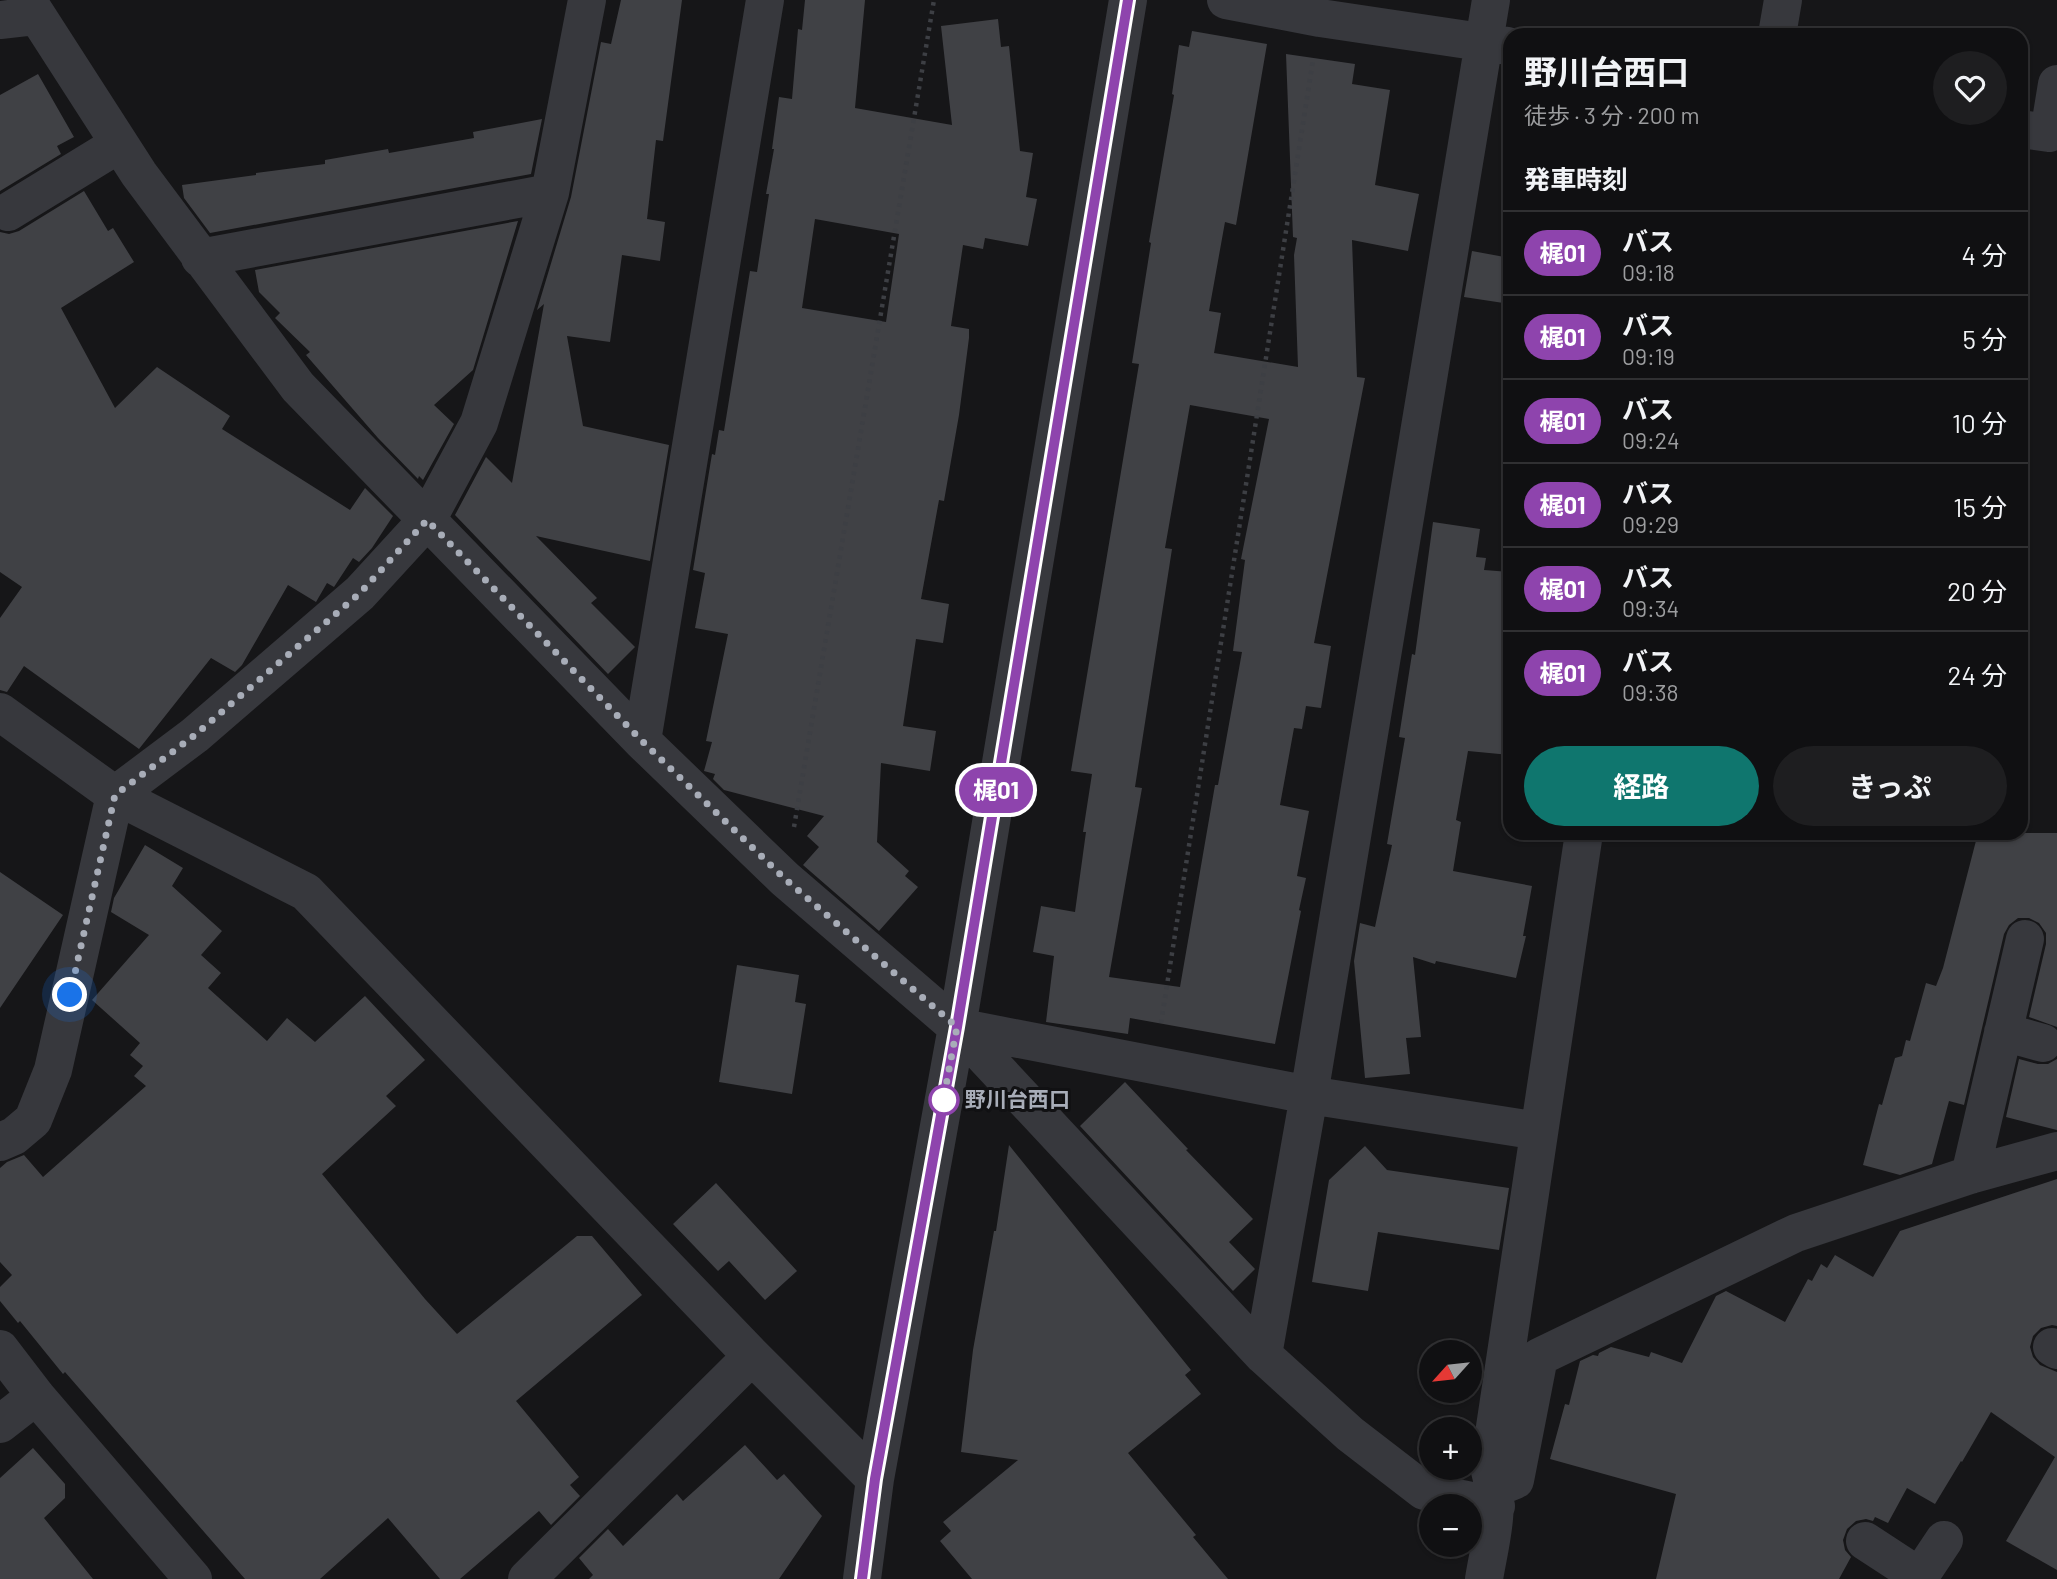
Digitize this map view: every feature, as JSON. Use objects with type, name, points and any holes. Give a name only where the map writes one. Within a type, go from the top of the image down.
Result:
[{"type":"street","points":[[0,1142],[14,1136],[33,1119],[53,1070],[115,795],[195,735],[360,593],[427,520],[479,424],[550,193],[587,0]]},
{"type":"street","points":[[642,741],[765,0]]},
{"type":"street","points":[[862,1579],[875,1479],[957,1027],[1128,0]]},
{"type":"street","points":[[1226,0],[1320,18],[1497,44]]},
{"type":"street","points":[[1262,1355],[1497,44],[1491,0]]},
{"type":"street","points":[[1778,28],[1783,0]]},
{"type":"street","points":[[21,12],[200,258],[298,387],[642,741],[785,879],[957,1027],[1262,1355],[1350,1434],[1424,1491],[1496,1497],[1515,1480],[1539,1357],[1796,1233],[1970,1175],[2057,1152]]},
{"type":"street","points":[[2042,132],[2057,85]]},
{"type":"street","points":[[8,212],[119,144]]},
{"type":"street","points":[[200,258],[550,193]]},
{"type":"street","points":[[0,712],[115,795],[306,892],[752,1356],[875,1479]]},
{"type":"street","points":[[1484,1579],[1496,1497],[1489,1467],[1583,840]]},
{"type":"street","points":[[1970,1175],[2025,939]]},
{"type":"street","points":[[957,1027],[1309,1095],[1539,1131]]},
{"type":"street","points":[[2003,1032],[2043,1043]]},
{"type":"street","points":[[0,1349],[36,1396],[193,1579]]},
{"type":"street","points":[[527,1579],[752,1356]]},
{"type":"street","points":[[0,1424],[36,1396]]},
{"type":"street","points":[[1865,1541],[1919,1578],[1944,1540]]},
{"type":"path","points":[[785,879],[934,0]]},
{"type":"path","points":[[1154,1065],[1320,18]]},
{"type":"building","points":[[621,0],[682,0],[663,141],[656,140],[647,219],[665,222],[660,261],[622,255],[610,342],[567,336],[583,426],[669,445],[650,561],[536,536],[597,598],[591,603],[635,647],[608,674],[455,515],[486,457],[512,483],[544,304],[537,310],[571,197],[601,42],[611,44]]},
{"type":"building","points":[[805,0],[865,0],[855,108],[952,125],[941,26],[998,19],[1001,47],[1009,46],[1020,151],[1033,153],[1026,197],[1037,199],[1028,246],[985,238],[983,249],[963,245],[951,326],[969,329],[969,338],[944,501],[939,500],[921,599],[949,604],[943,643],[916,639],[903,726],[936,731],[930,771],[881,763],[877,842],[909,871],[905,876],[918,887],[879,931],[803,865],[819,847],[807,836],[824,816],[724,790],[713,779],[715,774],[704,771],[712,742],[706,741],[728,634],[695,628],[705,573],[693,570],[712,454],[715,455],[719,430],[724,431],[750,271],[757,272],[769,194],[766,194],[779,97],[792,99],[798,29],[802,30]],"holes":[[[815,219],[899,234],[886,322],[802,308]]]},
{"type":"building","points":[[1192,31],[1267,44],[1236,225],[1225,222],[1209,311],[1221,313],[1214,353],[1298,367],[1294,255],[1297,238],[1293,237],[1286,54],[1355,64],[1352,84],[1390,90],[1375,185],[1419,194],[1408,251],[1352,240],[1357,377],[1365,378],[1314,643],[1331,646],[1321,708],[1306,706],[1302,729],[1294,728],[1280,805],[1309,811],[1297,876],[1306,878],[1275,1044],[1130,1018],[1128,1034],[1046,1022],[1054,956],[1033,952],[1041,906],[1075,912],[1092,774],[1071,771],[1139,364],[1132,363],[1174,95],[1179,45],[1189,47]],"holes":[[[1190,405],[1269,419],[1241,559],[1245,560],[1233,651],[1242,652],[1218,785],[1215,785],[1180,987],[1109,977],[1142,788],[1135,787],[1172,549],[1165,548]]]},
{"type":"building","points":[[38,74],[74,137],[57,146],[61,154],[0,191],[0,95]]},
{"type":"building","points":[[542,119],[531,174],[210,233],[184,198],[182,185],[325,164],[325,160],[388,149],[389,153],[474,138],[473,132]]},
{"type":"building","points":[[84,191],[108,231],[113,228],[134,262],[61,308],[115,408],[157,367],[230,416],[222,429],[350,510],[365,488],[393,516],[372,548],[359,562],[353,558],[334,587],[327,583],[316,602],[288,585],[242,665],[235,672],[211,658],[139,749],[24,666],[7,692],[0,690],[0,618],[22,587],[0,572],[0,232],[9,234],[19,231]]},
{"type":"building","points":[[518,221],[473,370],[434,405],[454,424],[423,480],[419,476],[418,479],[378,438],[306,355],[310,352],[275,318],[280,313],[259,292],[255,270]]},
{"type":"building","points":[[1472,251],[1503,257],[1503,303],[1464,297]]},
{"type":"building","points":[[1433,522],[1480,529],[1476,557],[1486,558],[1484,570],[1503,571],[1503,754],[1468,751],[1456,820],[1461,822],[1453,871],[1532,886],[1523,936],[1526,936],[1516,978],[1436,961],[1435,964],[1413,957],[1421,1037],[1406,1038],[1410,1074],[1365,1078],[1354,961],[1360,923],[1375,927],[1392,845],[1387,844],[1405,738],[1399,737],[1412,654],[1415,655]]},
{"type":"building","points":[[2028,833],[2057,833],[2057,1027],[2029,1017],[2046,944],[2046,933],[2039,923],[2029,918],[2018,918],[2009,925],[2004,934],[1964,1105],[1949,1101],[1932,1164],[1900,1175],[1863,1165],[1879,1104],[1882,1105],[1895,1058],[1902,1056],[1906,1040],[1910,1041],[1926,983],[1936,986],[1976,840],[2028,840]]},
{"type":"building","points":[[145,845],[183,868],[172,886],[222,931],[201,955],[221,973],[208,988],[267,1041],[287,1018],[315,1042],[365,996],[425,1060],[386,1096],[396,1106],[322,1174],[457,1334],[577,1236],[592,1236],[642,1295],[516,1401],[579,1477],[570,1485],[580,1496],[551,1525],[539,1511],[460,1579],[440,1579],[388,1518],[320,1579],[245,1579],[0,1301],[0,1287],[12,1275],[0,1262],[0,1168],[24,1155],[43,1177],[146,1086],[134,1076],[143,1066],[130,1055],[140,1043],[92,1000],[149,935],[111,912],[114,898]]},
{"type":"building","points":[[0,872],[63,915],[0,1008]]},
{"type":"building","points":[[737,965],[799,975],[795,1002],[806,1004],[792,1094],[719,1082]]},
{"type":"building","points":[[2019,1059],[2048,1064],[2057,1059],[2057,1130],[2006,1117]]},
{"type":"building","points":[[1125,1082],[1253,1219],[1229,1242],[1255,1269],[1233,1291],[1080,1126]]},
{"type":"building","points":[[1009,1145],[1191,1370],[1185,1375],[1201,1394],[1128,1453],[1196,1535],[1193,1537],[1228,1579],[972,1579],[940,1541],[951,1531],[943,1522],[1018,1460],[961,1452],[973,1350]]},
{"type":"building","points":[[1365,1146],[1387,1170],[1509,1188],[1499,1250],[1378,1232],[1368,1291],[1312,1282],[1329,1180]]},
{"type":"building","points":[[2057,1179],[2057,1326],[2041,1328],[2033,1336],[2030,1347],[2033,1357],[2040,1365],[2057,1372],[2057,1570],[2006,1541],[2055,1457],[1991,1412],[1935,1504],[1907,1488],[1888,1523],[1875,1517],[1873,1521],[1856,1521],[1847,1529],[1843,1540],[1845,1550],[1851,1557],[1839,1579],[1656,1579],[1676,1494],[1550,1459],[1565,1404],[1569,1405],[1580,1361],[1593,1355],[1598,1356],[1611,1347],[1649,1357],[1651,1352],[1682,1363],[1716,1296],[1726,1291],[1785,1322],[1808,1279],[1812,1281],[1821,1264],[1827,1268],[1835,1255],[1873,1277],[1900,1231]]},
{"type":"building","points":[[716,1183],[797,1271],[765,1300],[729,1261],[718,1271],[673,1224]]},
{"type":"building","points":[[745,1445],[777,1480],[784,1474],[822,1516],[779,1579],[589,1579],[593,1575],[579,1558],[608,1529],[623,1546],[677,1494],[683,1501]]},
{"type":"building","points":[[33,1448],[65,1484],[65,1498],[44,1518],[93,1579],[0,1579],[0,1478]]},
{"type":"bus line","name":"梶01","points":[[862,1579],[875,1479],[957,1027],[1128,0]]},
{"type":"place","name":"野川台西口","points":[[944,1100]]},
{"type":"route","points":[[70,995],[115,795],[195,735],[360,593],[427,520],[642,741],[785,879],[957,1027],[942,1107],[944,1100]]}]
